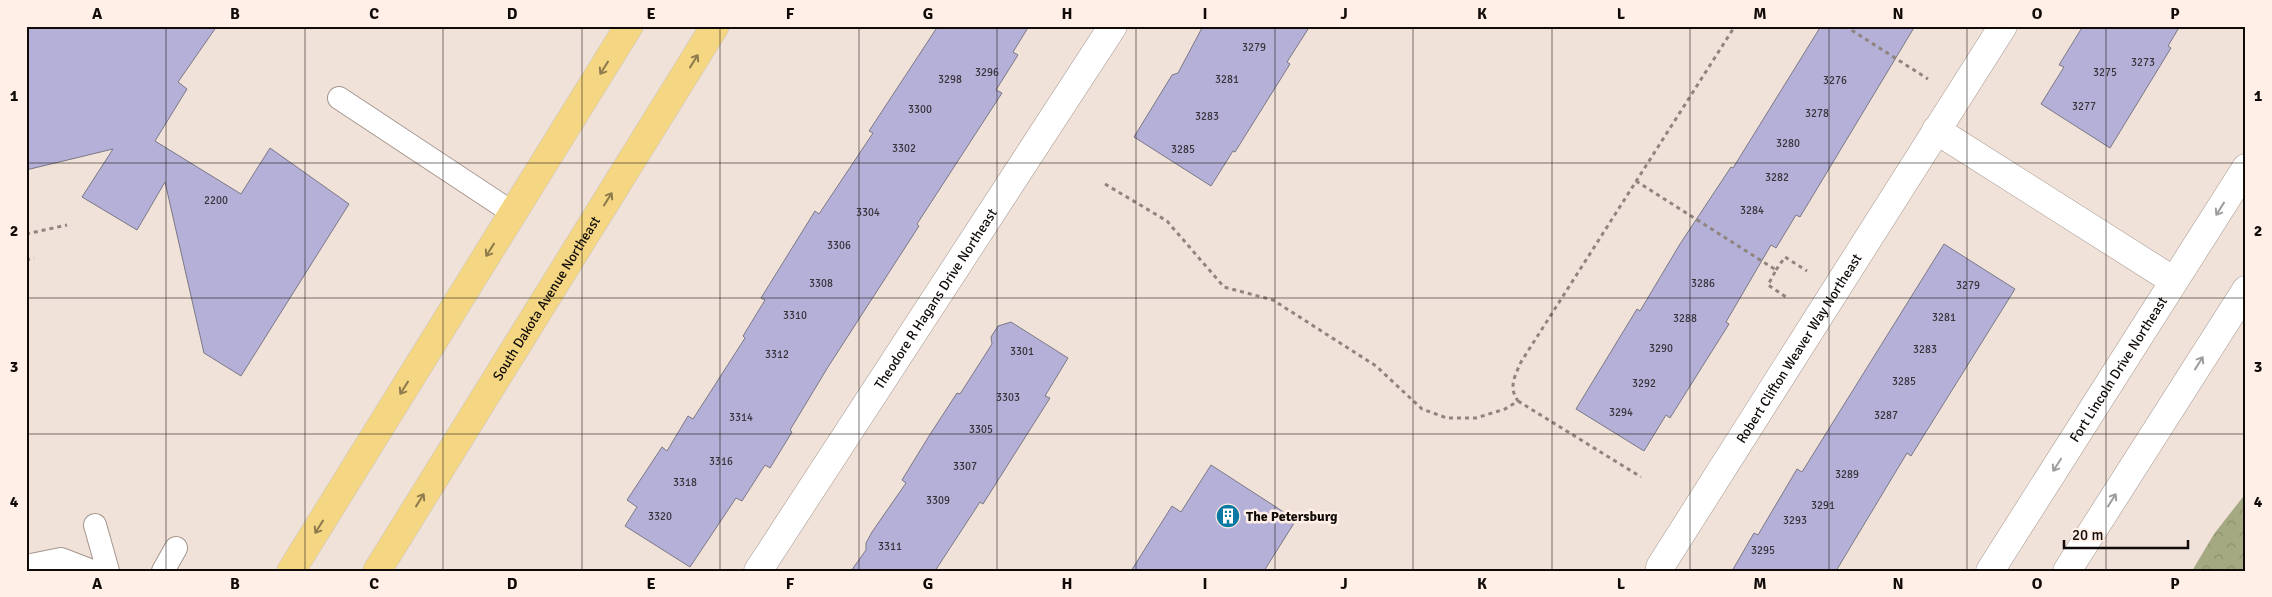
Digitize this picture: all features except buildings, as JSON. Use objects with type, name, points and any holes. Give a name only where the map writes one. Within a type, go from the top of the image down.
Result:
[{"type":"main road","name":"South Dakota Avenue Northeast","points":[[377,571],[716,26]]},
{"type":"main road","points":[[291,571],[513,213],[621,29]]},
{"type":"main road","points":[[394,542],[396,571]]},
{"type":"street","name":"Theodore R Hagans Drive Northeast","points":[[758,571],[1113,26]]},
{"type":"street","name":"Robert Clifton Weaver Way Northeast","points":[[1660,567],[2002,26]]},
{"type":"street","points":[[1936,130],[2174,281]]},
{"type":"street","name":"Fort Lincoln Drive Northeast","points":[[1990,571],[2246,168]]},
{"type":"street","points":[[2067,571],[2246,290]]},
{"type":"lane","points":[[339,98],[513,213]]},
{"type":"lane","points":[[95,525],[108,571]]},
{"type":"lane","points":[[163,571],[176,548]]},
{"type":"lane","points":[[26,566],[61,559],[92,571]]},
{"type":"path","points":[[1641,476],[1518,401],[1512,393],[1512,384],[1521,362],[1735,26]]},
{"type":"path","points":[[1845,26],[1934,84]]},
{"type":"path","points":[[1636,181],[1776,270]]},
{"type":"path","points":[[1105,184],[1167,221],[1224,287],[1273,300],[1376,366],[1422,409],[1447,418],[1476,418],[1504,409],[1518,401]]},
{"type":"path","points":[[26,234],[68,225]]},
{"type":"path","points":[[1796,303],[1768,285],[1776,270],[1785,257],[1814,275]]},
{"type":"path","points":[[26,260],[34,258]]},
{"type":"green space","points":[[2246,493],[2246,571],[2192,571],[2214,534]]},
{"type":"place","name":"The Petersburg","points":[[1228,516]]}]
